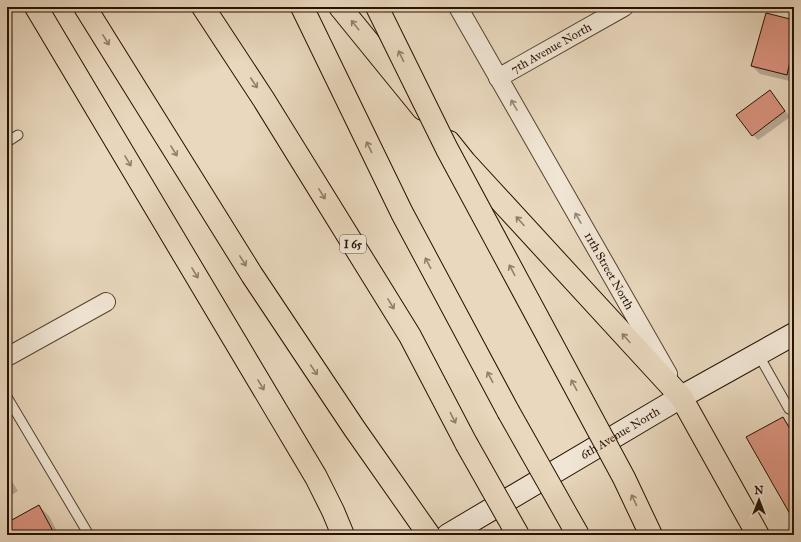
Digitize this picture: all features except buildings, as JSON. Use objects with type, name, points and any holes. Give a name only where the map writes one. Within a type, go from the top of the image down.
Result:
[{"type":"main road","points":[[36,7],[316,477],[343,535]]},
{"type":"main road","points":[[85,7],[252,275],[354,428],[429,535]]},
{"type":"main road","name":"I 65","points":[[203,7],[264,100],[410,336],[466,443],[518,535]]},
{"type":"main road","points":[[302,7],[402,213],[508,412],[578,535]]},
{"type":"main road","points":[[340,7],[465,162],[681,397]]},
{"type":"main road","points":[[376,7],[447,149],[624,478],[651,535]]},
{"type":"main road","name":"6th Avenue North","points":[[448,535],[681,397],[794,334]]},
{"type":"main road","name":"11th Street North","points":[[681,397],[758,535]]},
{"type":"street","name":"11th Street North","points":[[458,7],[681,397]]},
{"type":"street","name":"7th Avenue North","points":[[498,78],[624,7]]},
{"type":"street","points":[[7,357],[106,302]]},
{"type":"lane","points":[[7,142],[18,135]]},
{"type":"lane","points":[[758,354],[789,410]]},
{"type":"lane","points":[[7,397],[89,535]]}]
